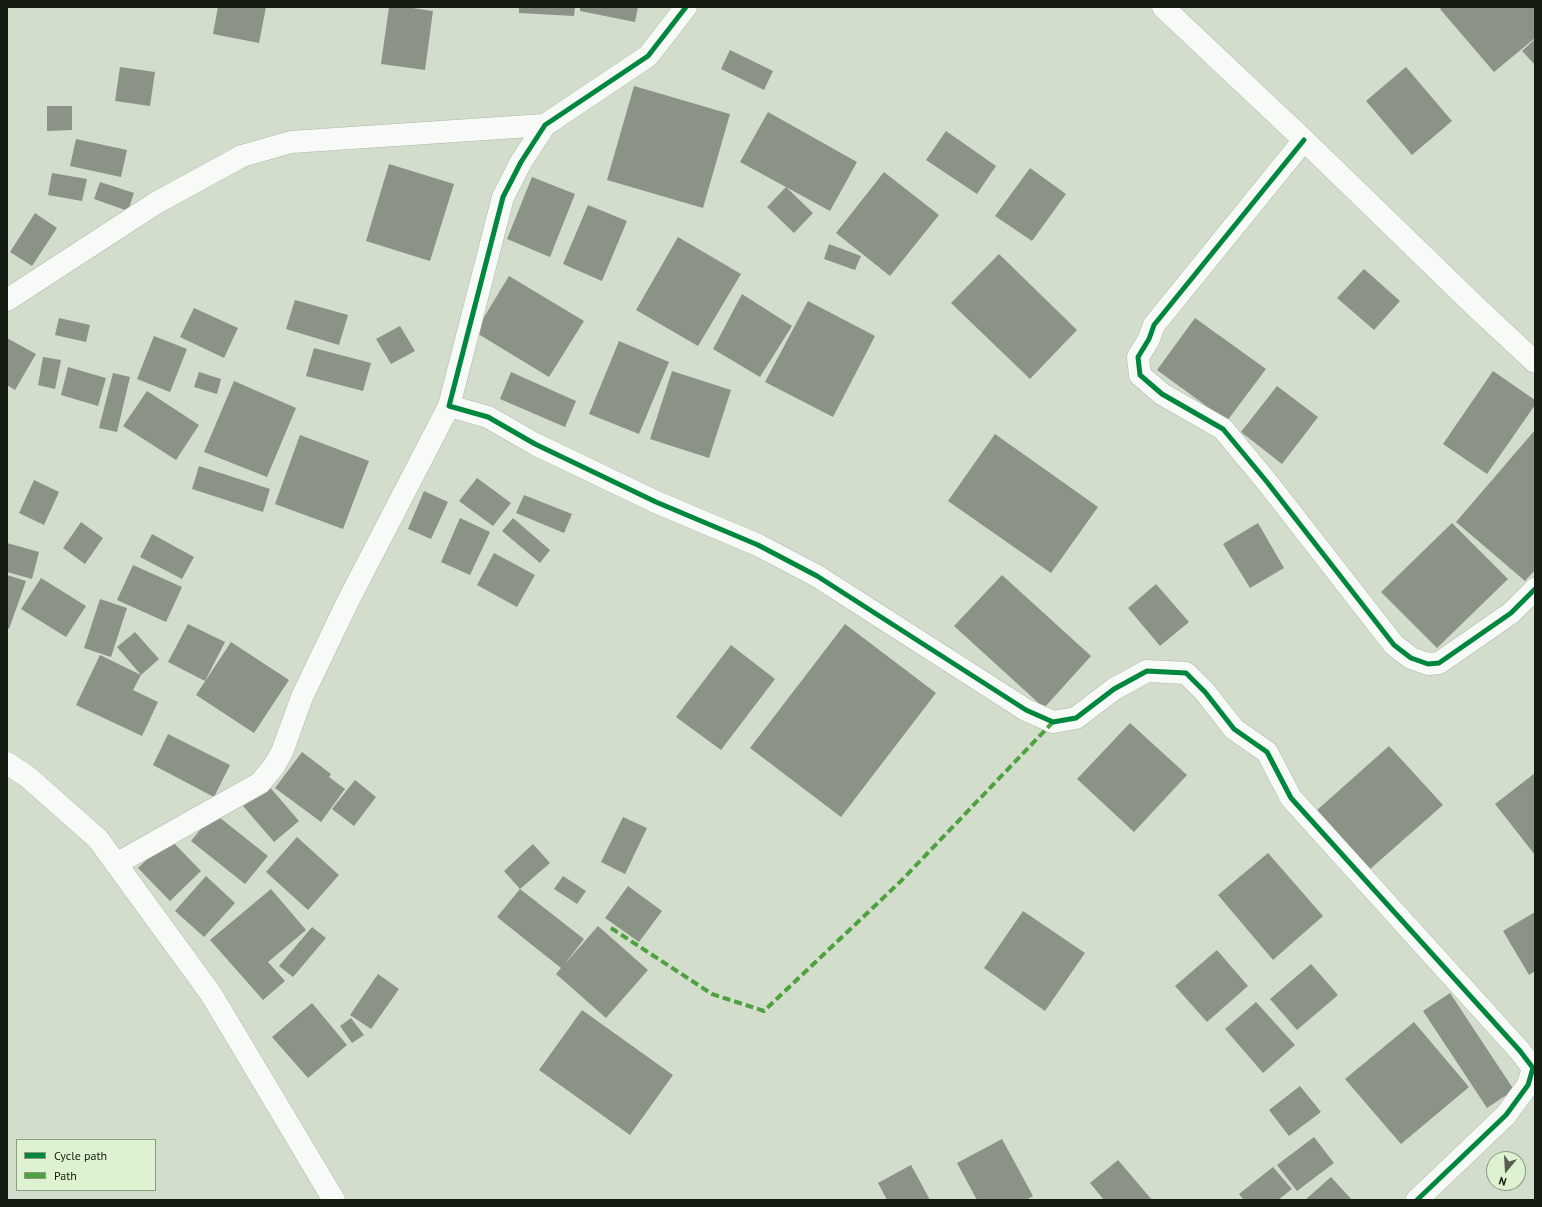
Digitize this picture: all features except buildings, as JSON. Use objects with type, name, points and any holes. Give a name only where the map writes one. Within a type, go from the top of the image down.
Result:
[{"type":"street","points":[[116,864],[260,783],[274,766],[282,752],[302,697],[347,603],[449,406],[503,197],[521,162],[545,125],[648,56],[686,7]]},
{"type":"street","points":[[1163,7],[1535,362]]},
{"type":"street","points":[[7,300],[156,203],[242,156],[291,142],[545,125]]},
{"type":"street","points":[[1304,140],[1154,326],[1149,339],[1138,357],[1140,375],[1162,394],[1223,429],[1267,482],[1394,645],[1411,658],[1428,664],[1438,663],[1511,613],[1535,589]]},
{"type":"street","points":[[449,406],[488,417],[535,444],[656,502],[758,545],[810,572],[1026,710],[1053,722],[1076,718],[1114,689],[1147,670],[1186,673],[1204,692],[1234,729],[1267,752],[1291,798],[1520,1051],[1533,1068],[1528,1085],[1506,1115],[1417,1200]]},
{"type":"street","points":[[7,763],[28,777],[98,839],[211,994],[334,1200]]},
{"type":"marked path","points":[[611,928],[712,994],[764,1011],[901,881],[1053,722]]},
{"type":"cycle path","points":[[686,7],[648,56],[545,125],[521,162],[503,197],[449,406],[488,417],[535,444],[656,502],[758,545],[817,576],[1026,710],[1053,722],[1076,718],[1114,689],[1147,671],[1186,673],[1205,692],[1234,729],[1267,752],[1291,798],[1520,1051],[1533,1068],[1528,1085],[1506,1115],[1417,1200]]},
{"type":"cycle path","points":[[1304,140],[1154,325],[1149,339],[1138,357],[1140,375],[1162,394],[1223,429],[1267,482],[1394,645],[1411,658],[1428,664],[1439,663],[1511,613],[1535,589]]}]
